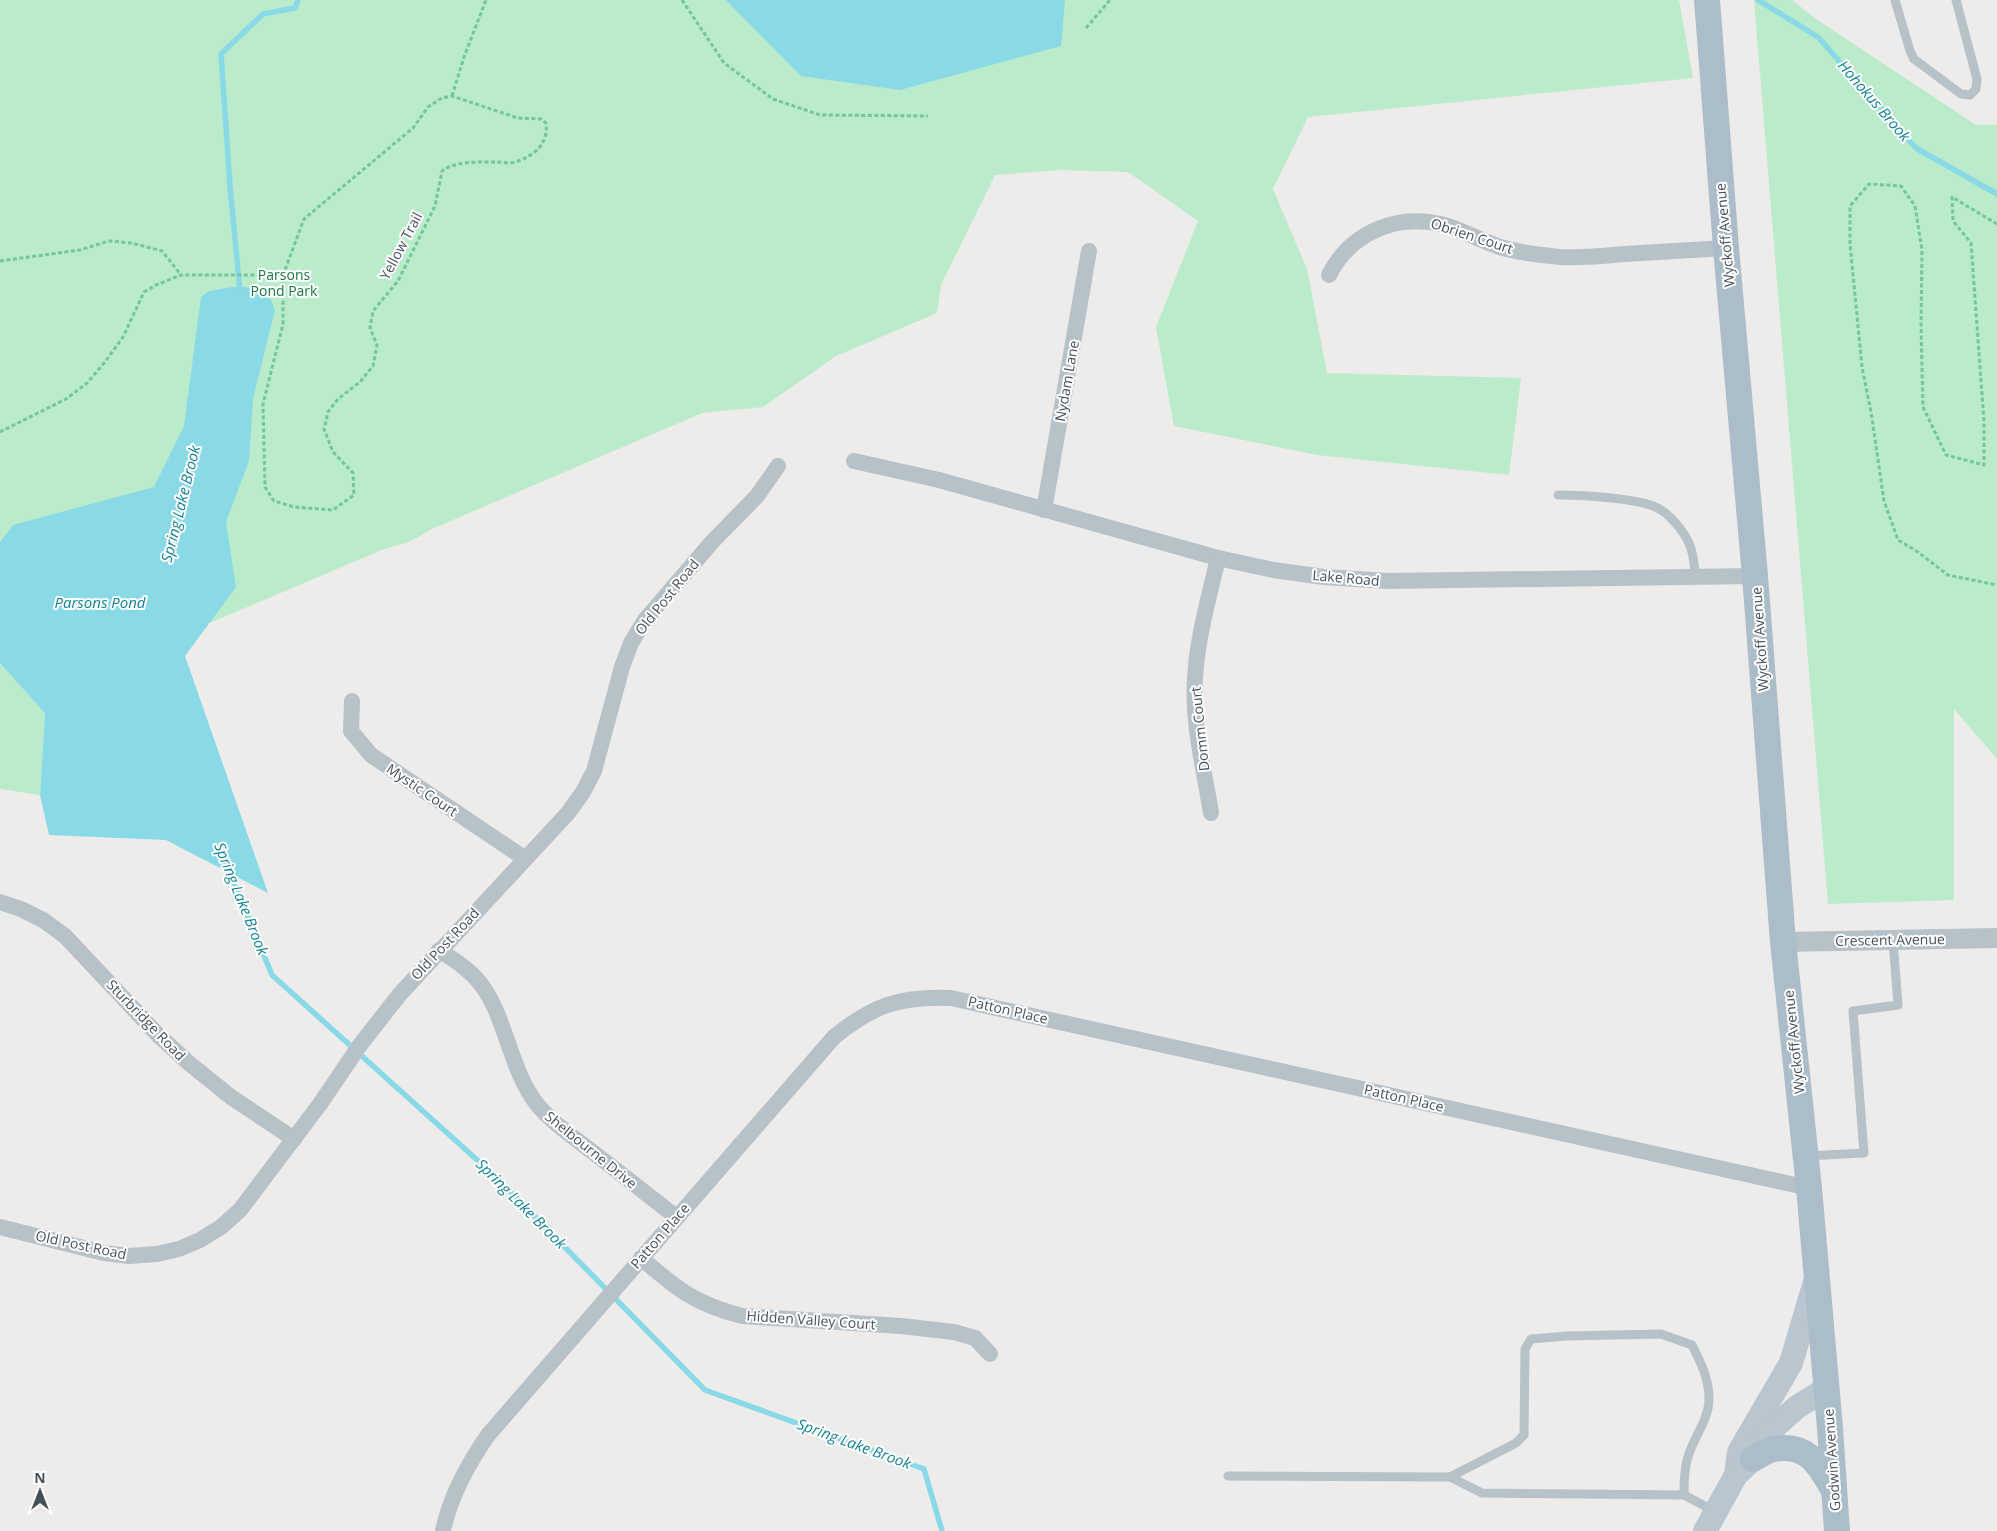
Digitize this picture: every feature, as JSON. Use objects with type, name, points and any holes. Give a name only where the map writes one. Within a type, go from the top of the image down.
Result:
[{"type":"main road","name":"Wyckoff Avenue","points":[[1707,1],[1726,248],[1755,576],[1783,942],[1806,1156],[1826,1389],[1797,1407],[1771,1430],[1710,1522]]},
{"type":"main road","name":"Wyckoff Avenue","points":[[1745,1467],[1738,1452],[1791,1363],[1816,1278]]},
{"type":"main road","name":"Godwin Avenue","points":[[1826,1389],[1837,1531]]},
{"type":"main road","points":[[1745,1467],[1774,1449],[1796,1449],[1808,1454],[1820,1466],[1835,1494]]},
{"type":"street","name":"Obrien Court","points":[[1329,275],[1347,249],[1364,235],[1384,226],[1405,221],[1425,221],[1446,226],[1500,247],[1536,255],[1572,258],[1726,248]]},
{"type":"street","name":"Nydam Lane","points":[[1044,510],[1089,251]]},
{"type":"street","name":"Lake Road","points":[[854,461],[948,482],[1218,558],[1273,570],[1324,577],[1387,581],[1755,576]]},
{"type":"street","name":"Old Post Road","points":[[0,1228],[104,1253],[129,1256],[157,1254],[179,1249],[200,1240],[221,1227],[240,1210],[294,1139],[374,1026],[439,950],[568,813],[583,792],[594,770],[622,667],[631,642],[645,620],[712,542],[757,496],[778,466]]},
{"type":"street","name":"Domm Court","points":[[1211,813],[1195,714],[1195,680],[1198,646],[1218,558]]},
{"type":"street","name":"Mystic Court","points":[[352,702],[351,731],[370,755],[524,858]]},
{"type":"street","name":"Sturbridge Road","points":[[0,902],[21,909],[43,920],[65,936],[159,1036],[190,1064],[231,1097],[294,1139]]},
{"type":"street","name":"Crescent Avenue","points":[[1783,942],[1997,938]]},
{"type":"street","name":"Shelbourne Drive","points":[[439,950],[467,969],[481,984],[492,1002],[520,1078],[535,1102],[551,1120],[676,1218]]},
{"type":"street","name":"Patton Place","points":[[443,1531],[455,1492],[471,1460],[488,1435],[834,1037],[853,1021],[872,1010],[897,1001],[924,997],[951,998],[1809,1188]]},
{"type":"street","name":"Hidden Valley Court","points":[[641,1258],[671,1284],[693,1299],[717,1310],[742,1316],[901,1326],[954,1332],[975,1338],[990,1354]]},
{"type":"lane","points":[[1895,0],[1914,59],[1961,94],[1970,95],[1976,89],[1977,79],[1956,0]]},
{"type":"lane","points":[[1558,495],[1576,495],[1643,503],[1661,510],[1678,527],[1690,546],[1696,577]]},
{"type":"lane","points":[[1806,1156],[1864,1153],[1853,1011],[1898,1005],[1893,940]]},
{"type":"lane","points":[[1450,1477],[1516,1443],[1524,1435],[1525,1349],[1531,1339],[1567,1336],[1661,1334],[1692,1345],[1705,1370],[1709,1401],[1701,1429],[1688,1456],[1684,1480],[1684,1495],[1710,1522]]},
{"type":"lane","points":[[1228,1476],[1450,1477],[1482,1493],[1684,1495]]},
{"type":"path","points":[[452,96],[464,57],[486,0]]},
{"type":"path","points":[[682,0],[724,63],[773,99],[820,115],[928,116]]},
{"type":"path","points":[[1086,28],[1110,0]]},
{"type":"path","name":"Yellow Trail","points":[[452,96],[518,118],[541,119],[546,123],[547,131],[540,149],[514,162],[486,162],[449,166],[442,171],[435,206],[398,281],[374,311],[370,328],[377,345],[374,366],[360,382],[338,399],[328,412],[324,429],[333,452],[353,473],[354,495],[333,510],[294,507],[274,501],[265,487],[263,404],[283,324],[283,275],[304,219],[413,128],[428,107],[442,98],[452,96]]},
{"type":"path","points":[[1997,224],[1952,197],[1953,221],[1971,243],[1984,422],[1984,465],[1946,455],[1923,407],[1922,250],[1915,206],[1901,186],[1869,184],[1850,206],[1850,244],[1862,367],[1871,412],[1884,501],[1898,540],[1915,550],[1948,575],[1997,585]]},
{"type":"path","points":[[0,261],[80,250],[109,241],[132,243],[162,251],[181,276]]},
{"type":"path","points":[[0,432],[66,399],[87,383],[123,337],[144,292],[156,285],[181,276],[283,275]]},
{"type":"green space","name":"Parsons Pond Park","points":[[0,0],[1679,0],[1693,78],[1308,117],[1273,189],[1307,269],[1327,373],[1521,378],[1509,475],[1317,455],[1174,426],[1156,327],[1198,221],[1128,172],[1059,170],[995,175],[941,285],[937,313],[836,356],[763,407],[702,413],[432,529],[409,542],[384,549],[33,698],[45,713],[40,795],[0,789]]},
{"type":"green space","points":[[1754,0],[1792,0],[1816,19],[1976,125],[1997,125],[1997,759],[1954,709],[1954,900],[1828,904]]},
{"type":"water","points":[[726,0],[1065,0],[1061,46],[900,90],[801,76]]},
{"type":"water","name":"Parsons Pond","points":[[239,286],[257,289],[269,296],[275,310],[253,399],[249,461],[226,522],[236,587],[185,656],[268,893],[166,840],[49,835],[40,795],[45,713],[0,663],[0,542],[13,525],[154,487],[184,426],[201,297],[209,291]]},
{"type":"waterway","name":"Spring Lake Brook","points":[[240,292],[230,186],[221,54],[263,14],[295,8],[298,0]]},
{"type":"waterway","name":"Hohokus Brook","points":[[1758,0],[1818,37],[1916,148],[1997,194]]},
{"type":"waterway","name":"Spring Lake Brook","points":[[228,868],[272,975],[496,1177],[705,1390],[924,1469],[942,1531]]}]
